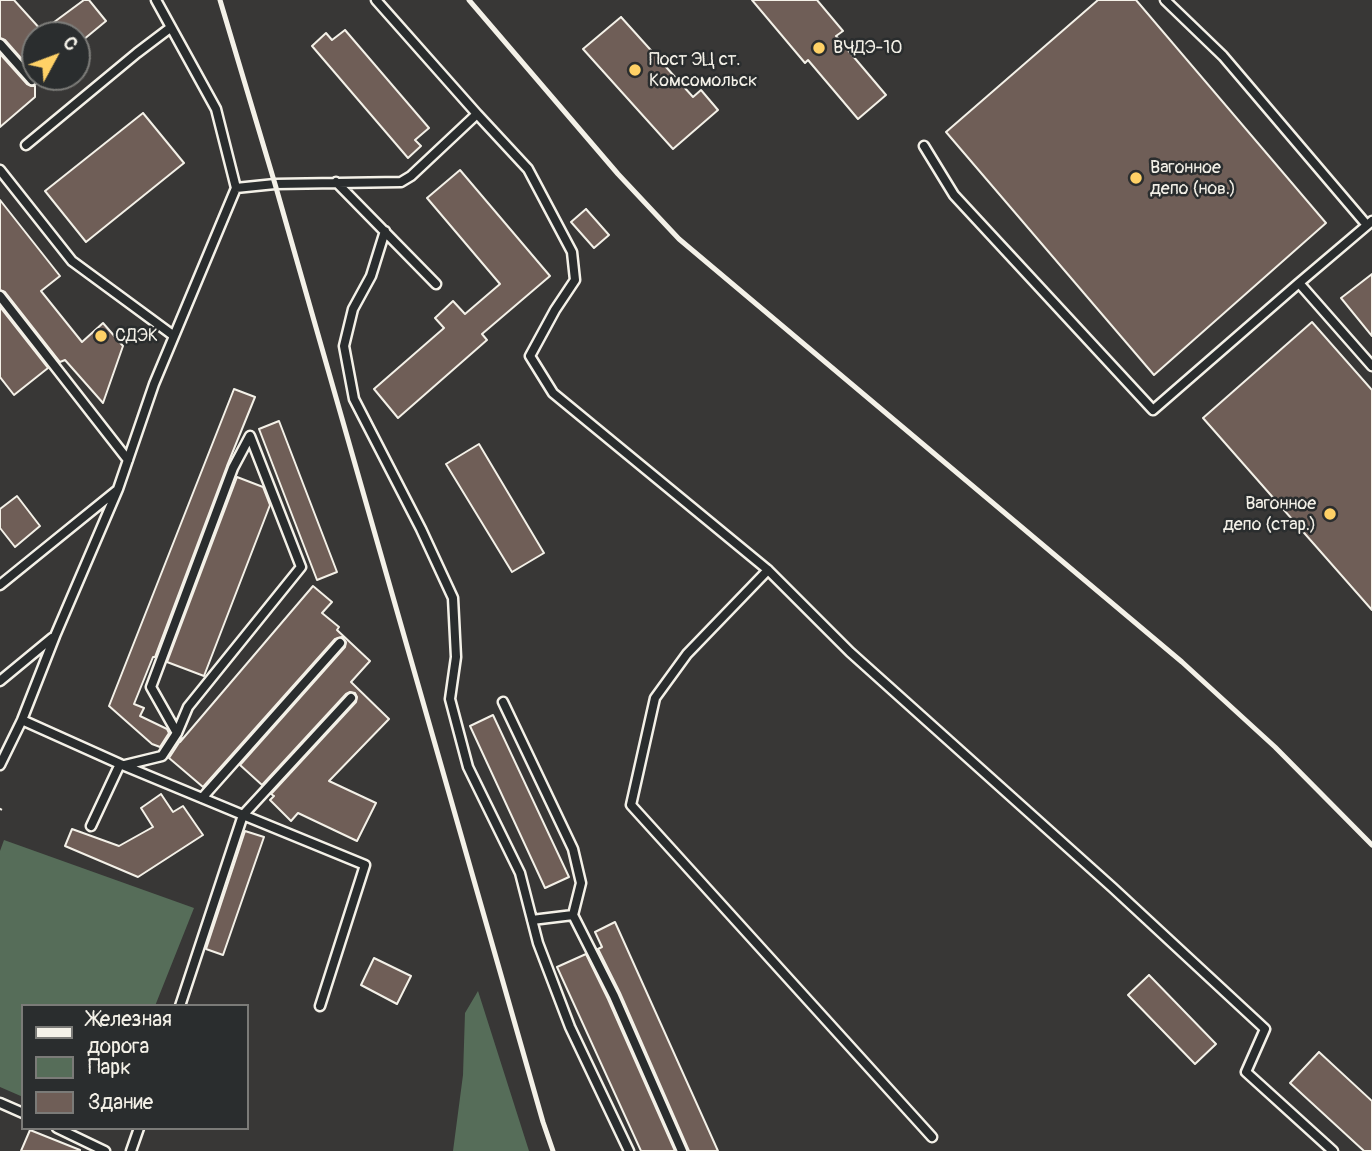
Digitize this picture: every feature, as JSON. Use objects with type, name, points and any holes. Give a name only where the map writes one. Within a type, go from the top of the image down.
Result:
[{"type":"lane","points":[[0,765],[22,720],[118,489],[155,384],[236,188],[216,109],[156,0]]},
{"type":"lane","points":[[376,0],[528,169],[572,252],[575,280],[530,356],[553,393],[768,570],[850,652],[1113,888],[1265,1029],[1246,1072],[1333,1151]]},
{"type":"lane","points":[[925,146],[954,195],[1043,288],[1153,410],[1369,222],[1223,56],[1165,0]]},
{"type":"lane","points":[[26,145],[170,28]]},
{"type":"lane","points":[[0,44],[21,68]]},
{"type":"lane","points":[[236,188],[401,181],[411,176],[478,114]]},
{"type":"lane","points":[[0,170],[72,261],[174,336]]},
{"type":"lane","points":[[336,182],[436,284]]},
{"type":"lane","points":[[385,231],[371,276],[353,309],[344,346],[354,399],[453,598],[456,657],[450,699],[468,766],[520,873],[538,943],[570,1027],[629,1151]]},
{"type":"lane","points":[[1299,283],[1372,366]]},
{"type":"lane","points":[[0,296],[128,460]]},
{"type":"lane","points":[[122,764],[162,756],[177,733],[188,707],[301,567],[250,436],[233,468],[151,687],[177,733]]},
{"type":"lane","points":[[0,585],[118,489]]},
{"type":"lane","points":[[768,570],[687,654],[655,698],[631,805],[932,1137]]},
{"type":"lane","points":[[0,681],[55,636]]},
{"type":"lane","points":[[202,799],[340,643]]},
{"type":"lane","points":[[181,1004],[243,815],[351,698]]},
{"type":"lane","points":[[503,702],[573,849],[581,883],[573,915],[614,996],[682,1151]]},
{"type":"lane","points":[[22,720],[202,799],[365,865],[320,1006]]},
{"type":"lane","points":[[90,826],[122,764]]},
{"type":"lane","points":[[533,920],[573,915]]},
{"type":"lane","points":[[0,1103],[21,1112]]},
{"type":"lane","points":[[61,1130],[105,1151]]},
{"type":"lane","points":[[131,1151],[138,1130]]},
{"type":"green space","points":[[4,840],[194,908],[156,1004],[21,1004],[21,1096],[0,1087],[0,851]]},
{"type":"green space","points":[[478,991],[529,1151],[453,1151],[463,1075],[465,1013]]},
{"type":"building","points":[[0,0],[14,0],[33,21],[21,21],[21,58],[0,38]]},
{"type":"building","points":[[84,0],[89,0],[106,21],[91,33],[91,21],[56,21]]},
{"type":"building","name":"ВЧДЭ-10","points":[[752,0],[817,0],[843,31],[836,36],[886,95],[858,119],[808,60],[805,63]]},
{"type":"building","name":"Вагонное депо (нов.)","points":[[1098,0],[1136,0],[1326,223],[1154,375],[946,132]]},
{"type":"building","name":"Пост ЭЦ ст. Комсомольск","points":[[621,17],[693,97],[701,90],[718,110],[673,149],[583,49]]},
{"type":"building","points":[[345,30],[429,128],[415,140],[421,146],[408,158],[312,46],[326,33],[332,40]]},
{"type":"building","points":[[0,54],[21,77],[21,91],[35,91],[35,97],[0,127]]},
{"type":"building","points":[[143,113],[184,163],[86,242],[45,191]]},
{"type":"building","points":[[460,170],[550,276],[482,334],[487,340],[398,418],[374,389],[444,328],[435,318],[453,301],[465,314],[500,284],[427,198]]},
{"type":"building","points":[[0,200],[60,276],[41,291],[82,342],[103,323],[123,346],[103,403],[65,360],[60,362],[5,292],[0,290]]},
{"type":"building","points":[[586,209],[609,235],[594,248],[571,222]]},
{"type":"building","points":[[1372,274],[1372,336],[1341,298]]},
{"type":"building","points":[[0,307],[48,368],[14,395],[0,377]]},
{"type":"building","name":"Вагонное депо (стар.)","points":[[1312,322],[1372,390],[1372,610],[1203,418]]},
{"type":"building","points":[[234,389],[255,397],[155,657],[134,704],[144,708],[140,716],[167,729],[169,733],[160,747],[152,744],[109,706]]},
{"type":"building","points":[[279,421],[337,572],[317,580],[259,429]]},
{"type":"building","points":[[479,444],[544,553],[512,572],[446,464]]},
{"type":"building","points":[[237,477],[263,487],[270,505],[204,676],[167,662]]},
{"type":"building","points":[[17,496],[40,526],[15,547],[0,528],[0,509]]},
{"type":"building","points":[[313,586],[332,602],[322,613],[339,627],[337,630],[370,661],[351,682],[389,719],[329,781],[376,803],[357,841],[298,813],[291,821],[270,800],[274,796],[271,794],[356,702],[355,693],[346,694],[262,785],[240,765],[345,647],[346,642],[342,637],[335,639],[203,787],[169,758],[182,738],[180,742]]},
{"type":"building","points":[[493,715],[569,877],[545,888],[470,726]]},
{"type":"building","points":[[161,794],[173,812],[183,806],[203,835],[138,877],[65,846],[72,829],[119,846],[153,827],[141,808]]},
{"type":"building","points":[[245,831],[264,837],[223,955],[206,949]]},
{"type":"building","points":[[615,922],[718,1151],[689,1151],[598,949],[602,947],[595,932]]},
{"type":"building","points":[[586,954],[675,1151],[641,1151],[557,967]]},
{"type":"building","points":[[374,958],[411,976],[397,1004],[361,985]]},
{"type":"building","points":[[1149,975],[1216,1044],[1195,1064],[1128,995]]},
{"type":"building","points":[[1319,1052],[1372,1101],[1372,1151],[1364,1151],[1290,1083]]},
{"type":"building","points":[[30,1130],[80,1150],[80,1151],[21,1151]]},
{"type":"railway","points":[[220,0],[553,1151]]},
{"type":"railway","points":[[469,0],[618,174],[679,239],[1182,662],[1275,747],[1372,845]]},
{"type":"place","name":"ВЧДЭ-10","points":[[819,48]]},
{"type":"place","name":"Пост ЭЦ ст. Комсомольск","points":[[635,70]]},
{"type":"place","name":"Вагонное депо (нов.)","points":[[1136,178]]},
{"type":"place","name":"СДЭК","points":[[101,336]]},
{"type":"place","name":"Вагонное депо (стар.)","points":[[1330,514]]}]
